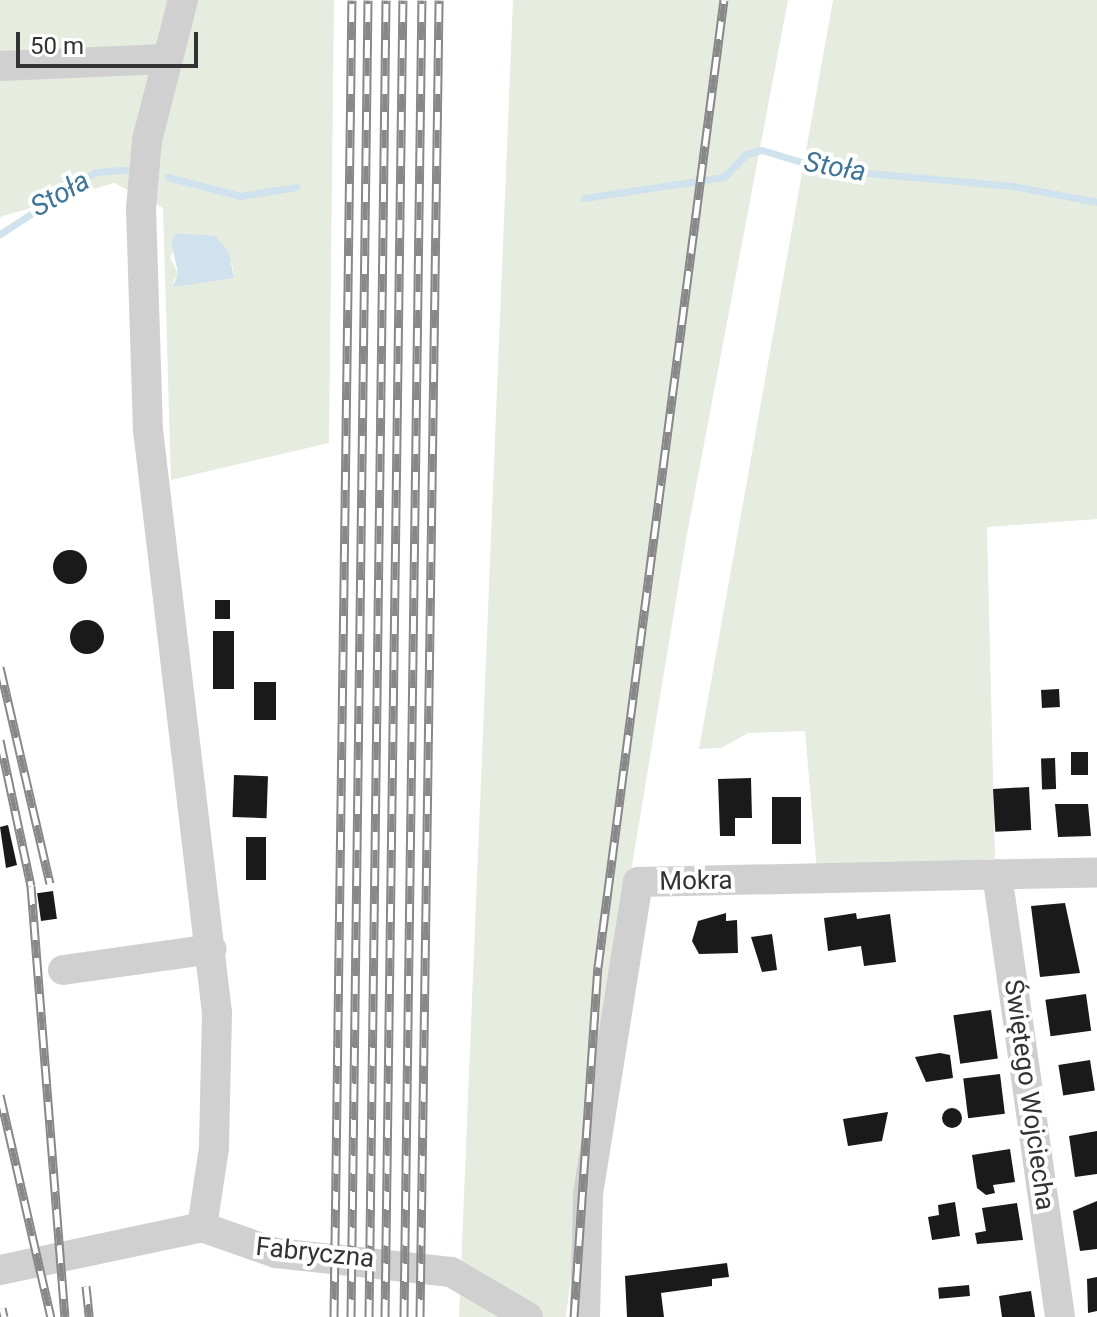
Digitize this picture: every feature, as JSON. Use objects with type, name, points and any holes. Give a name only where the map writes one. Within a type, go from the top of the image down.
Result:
[{"type":"street","points":[[0,1270],[202,1227],[214,1148],[212,949],[148,430],[141,208],[147,140],[183,0]]},
{"type":"street","points":[[0,66],[167,59]]},
{"type":"street","name":"Mokra","points":[[585,1317],[588,1194],[638,882],[1097,872]]},
{"type":"street","name":"Świętego Wojciecha","points":[[997,874],[1060,1317]]},
{"type":"street","points":[[63,970],[212,949]]},
{"type":"street","name":"Fabryczna","points":[[202,1227],[276,1253],[451,1272],[528,1317]]},
{"type":"shaded area","points":[[0,0],[334,0],[329,443],[171,480],[163,208],[114,183],[0,217]],"holes":[[[182,233],[206,236],[232,263],[234,278],[173,283],[178,273],[170,258]]]},
{"type":"shaded area","points":[[513,0],[788,0],[687,534],[589,1125],[566,1317],[459,1317]]},
{"type":"shaded area","points":[[833,0],[1097,0],[1097,519],[987,527],[995,859],[817,870],[805,731],[748,733],[721,748],[699,749]]},
{"type":"water","points":[[177,233],[215,236],[229,252],[234,278],[173,287],[178,273],[171,241]]},
{"type":"building","points":[[70,550],[82,555],[87,567],[82,579],[70,584],[58,579],[53,567],[58,555]]},
{"type":"building","points":[[215,600],[230,600],[230,619],[215,619]]},
{"type":"building","points":[[87,620],[99,625],[104,637],[99,649],[87,654],[75,649],[70,637],[75,625]]},
{"type":"building","points":[[213,631],[234,631],[234,689],[213,689]]},
{"type":"building","points":[[254,682],[276,682],[276,720],[254,720]]},
{"type":"building","points":[[1059,689],[1060,707],[1042,708],[1041,690]]},
{"type":"building","points":[[1071,752],[1088,752],[1088,775],[1071,775]]},
{"type":"building","points":[[1041,758],[1055,758],[1056,789],[1042,789]]},
{"type":"building","points":[[234,775],[268,776],[267,818],[233,817]]},
{"type":"building","points":[[751,778],[752,818],[735,818],[735,836],[720,836],[718,779]]},
{"type":"building","points":[[1029,787],[1031,830],[995,832],[993,789]]},
{"type":"building","points":[[772,797],[801,797],[801,844],[772,844]]},
{"type":"building","points":[[1055,804],[1088,804],[1091,836],[1058,837]]},
{"type":"building","points":[[8,825],[17,865],[6,868],[0,827]]},
{"type":"building","points":[[246,837],[266,837],[266,880],[246,880]]},
{"type":"building","points":[[53,891],[57,919],[41,921],[37,893]]},
{"type":"building","points":[[1065,903],[1080,973],[1040,977],[1031,906]]},
{"type":"building","points":[[726,913],[726,921],[737,920],[738,953],[699,954],[692,941],[698,921]]},
{"type":"building","points":[[856,913],[857,919],[890,914],[896,962],[864,966],[861,946],[828,951],[824,918]]},
{"type":"building","points":[[772,934],[777,970],[762,972],[751,937]]},
{"type":"building","points":[[1086,994],[1091,1031],[1051,1036],[1045,1000]]},
{"type":"building","points":[[991,1010],[998,1059],[960,1064],[953,1015]]},
{"type":"building","points":[[940,1053],[950,1055],[953,1078],[926,1082],[915,1057]]},
{"type":"building","points":[[1090,1060],[1095,1091],[1063,1096],[1058,1065]]},
{"type":"building","points":[[1000,1074],[1005,1114],[968,1118],[963,1079]]},
{"type":"building","points":[[952,1108],[959,1111],[962,1118],[959,1125],[952,1128],[945,1125],[942,1118],[945,1111]]},
{"type":"building","points":[[888,1112],[882,1141],[848,1146],[843,1119]]},
{"type":"building","points":[[1097,1131],[1097,1174],[1075,1177],[1069,1136]]},
{"type":"building","points":[[1010,1149],[1015,1182],[993,1185],[995,1193],[986,1195],[977,1188],[972,1155]]},
{"type":"building","points":[[1097,1201],[1097,1249],[1080,1251],[1073,1211]]},
{"type":"building","points":[[955,1202],[960,1236],[932,1240],[928,1217],[939,1215],[938,1205]]},
{"type":"building","points":[[1017,1203],[1023,1240],[977,1244],[975,1233],[986,1231],[982,1208]]},
{"type":"building","points":[[727,1263],[729,1277],[712,1279],[712,1286],[661,1293],[664,1317],[627,1317],[625,1276]]},
{"type":"building","points":[[1097,1277],[1097,1311],[1088,1313],[1087,1279]]},
{"type":"building","points":[[969,1285],[970,1296],[939,1299],[938,1288]]},
{"type":"building","points":[[1031,1291],[1035,1317],[1002,1317],[999,1296]]},
{"type":"waterway","name":"Stoła","points":[[584,198],[724,177],[746,154],[762,150],[824,169],[1013,186],[1097,202]]},
{"type":"waterway","name":"Stoła","points":[[0,234],[95,172],[126,170]]},
{"type":"waterway","name":"Stoła","points":[[168,177],[240,196],[296,187]]},
{"type":"railway","points":[[334,1317],[352,0]]},
{"type":"railway","points":[[351,1317],[368,0]]},
{"type":"railway","points":[[369,1317],[386,0]]},
{"type":"railway","points":[[385,1317],[403,0]]},
{"type":"railway","points":[[404,1317],[422,0]]},
{"type":"railway","points":[[420,1317],[439,0]]},
{"type":"railway","points":[[574,1317],[598,967],[724,0]]},
{"type":"railway","points":[[0,667],[50,883]]},
{"type":"railway","points":[[0,740],[31,886],[65,1317]]},
{"type":"railway","points":[[0,1095],[51,1317]]},
{"type":"railway","points":[[86,1286],[89,1317]]},
{"type":"railway","points":[[2,1308],[4,1317]]}]
